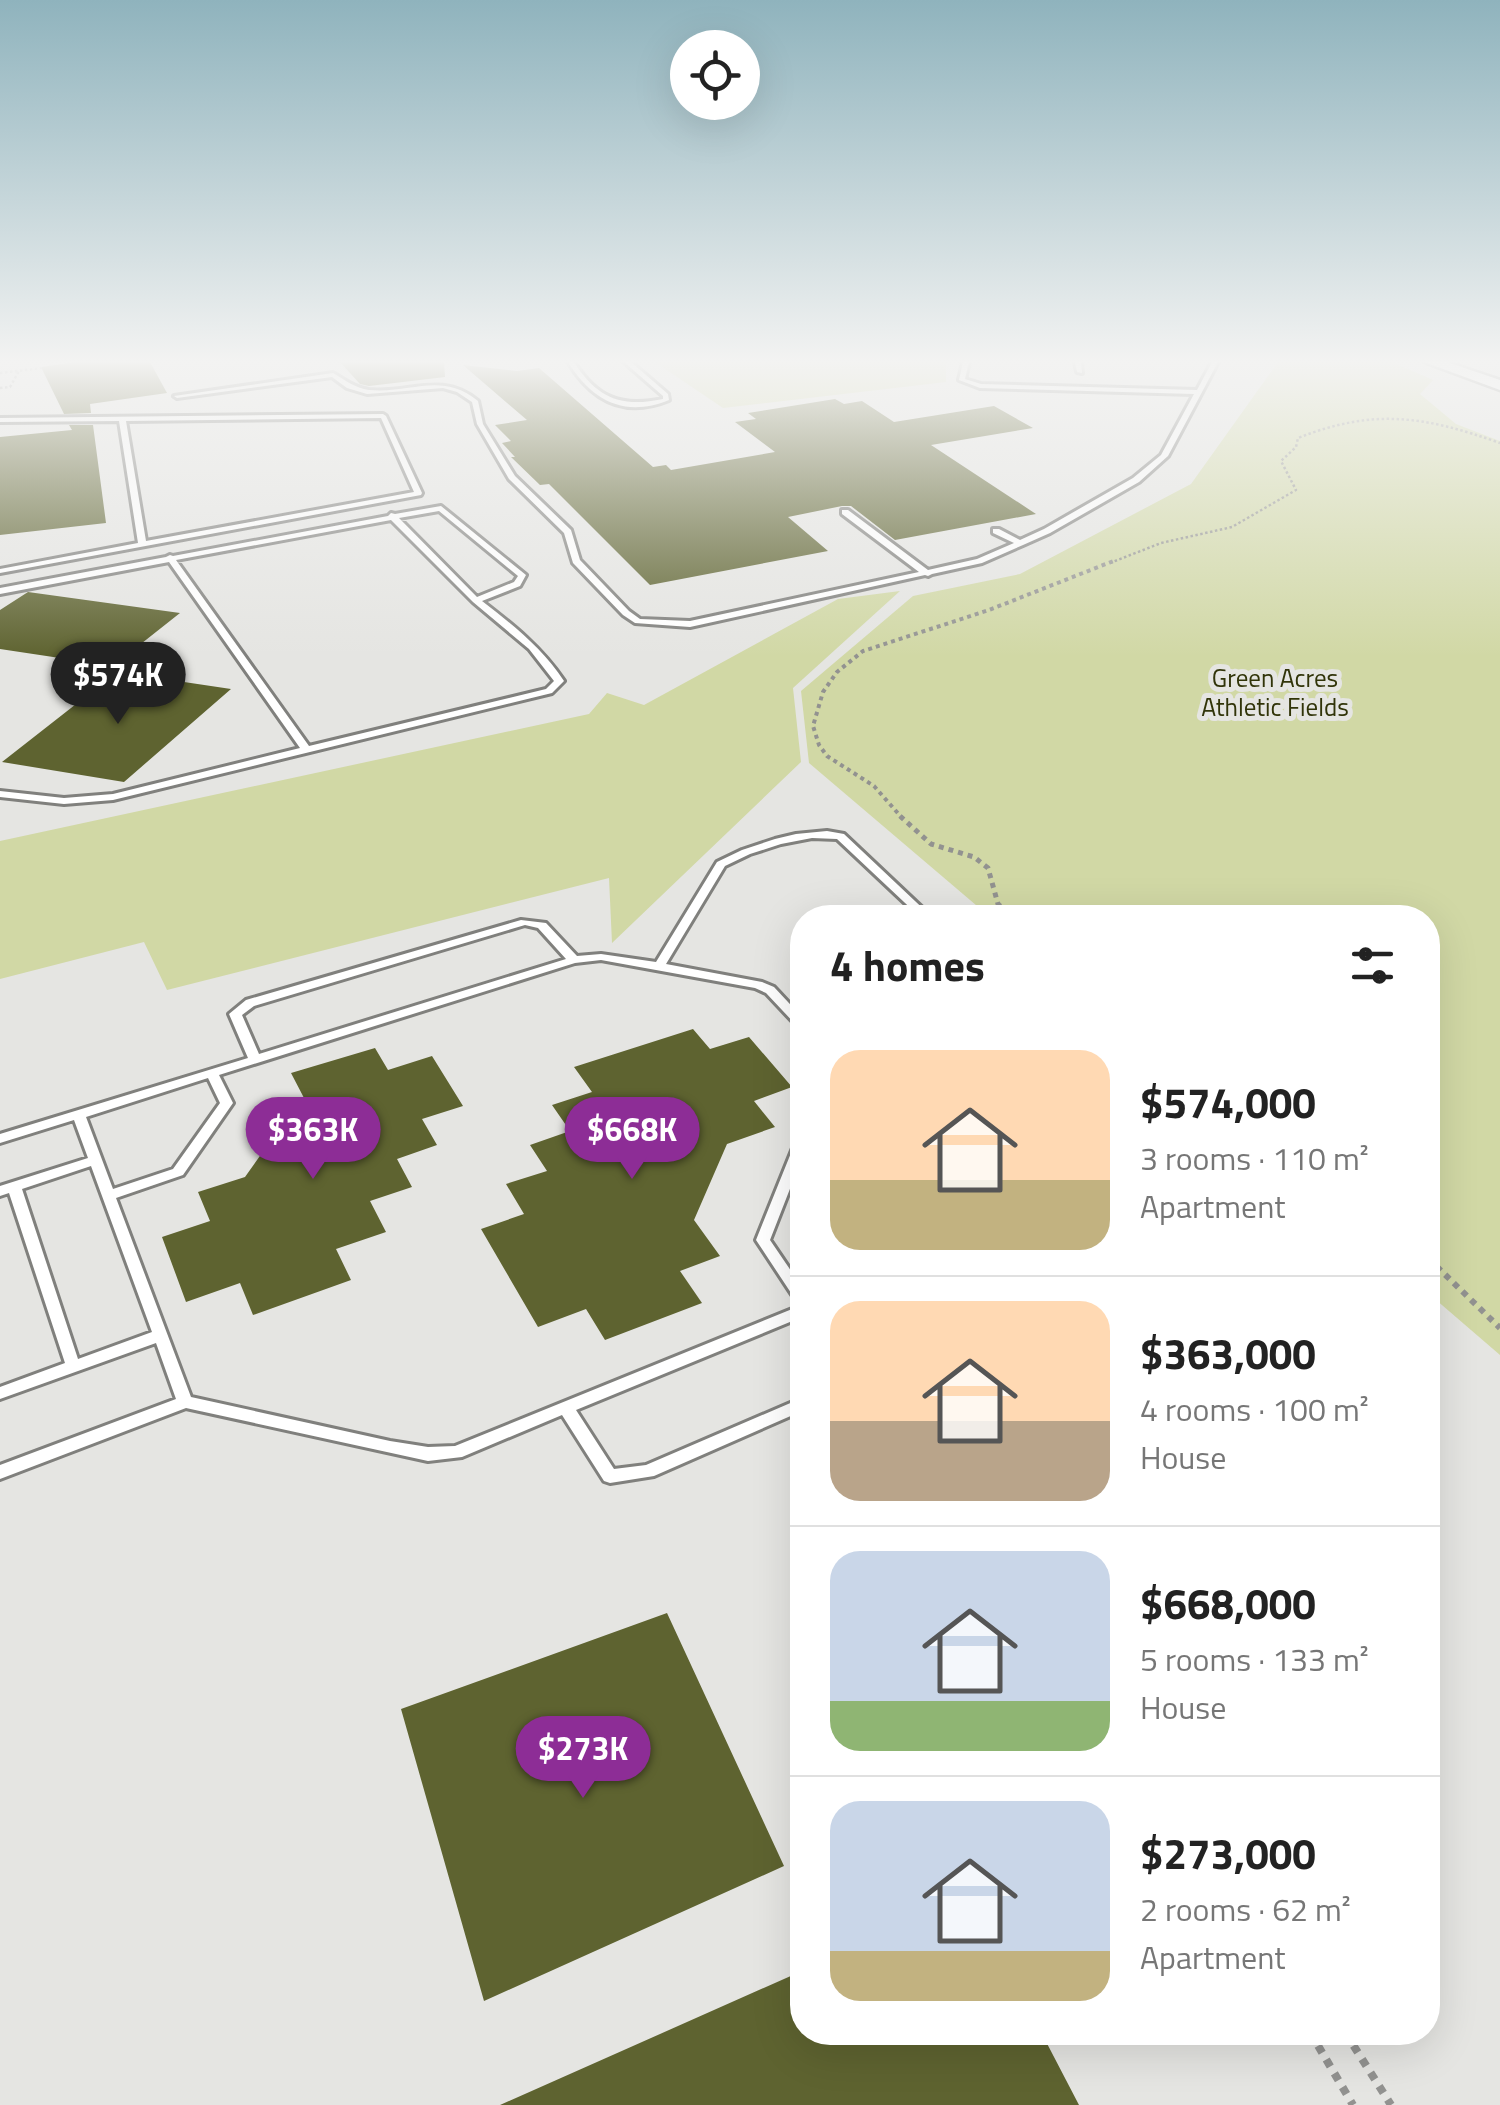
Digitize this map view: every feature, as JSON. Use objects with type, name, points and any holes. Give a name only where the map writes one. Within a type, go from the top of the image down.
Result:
[{"type":"lane","points":[[129,460],[142,544]]},
{"type":"lane","points":[[0,571],[418,493],[404,460]]},
{"type":"lane","points":[[502,460],[512,477],[568,532],[576,560],[638,622],[690,624],[979,561],[1136,480],[1159,460]]},
{"type":"lane","points":[[0,591],[426,508],[448,510],[522,575],[516,584],[476,600]]},
{"type":"lane","points":[[845,512],[928,574]]},
{"type":"lane","points":[[0,794],[64,800],[113,797],[557,686],[552,668],[476,600],[391,515]]},
{"type":"lane","points":[[996,531],[1020,543]]},
{"type":"lane","points":[[170,558],[305,748]]},
{"type":"lane","points":[[659,966],[721,864],[735,855],[823,832],[840,836],[914,905]]},
{"type":"lane","points":[[255,1060],[235,1014],[250,1002],[525,922],[542,925],[574,960]]},
{"type":"lane","points":[[0,1139],[574,960],[602,957],[758,985],[770,990],[790,1011]]},
{"type":"lane","points":[[109,1195],[178,1172],[227,1104],[212,1073]]},
{"type":"lane","points":[[80,1114],[185,1402]]},
{"type":"lane","points":[[74,1366],[7,1188],[96,1160]]},
{"type":"lane","points":[[790,1173],[763,1240],[790,1280]]},
{"type":"lane","points":[[0,1472],[185,1402],[428,1454],[456,1452],[790,1316]]},
{"type":"lane","points":[[0,1393],[160,1335]]},
{"type":"lane","points":[[566,1408],[610,1476],[648,1471],[790,1409]]},
{"type":"path","points":[[999,905],[988,868],[974,858],[932,844],[916,834],[874,786],[827,756],[814,726],[824,692],[837,672],[863,652],[990,610],[1161,544],[1232,527],[1296,490],[1282,460]]},
{"type":"path","points":[[1440,1270],[1500,1328]]},
{"type":"path","points":[[1318,2045],[1353,2105]]},
{"type":"path","points":[[1352,2045],[1390,2105]]},
{"type":"green space","name":"Green Acres Athletic Fields","points":[[1208,460],[1500,460],[1500,1355],[1440,1303],[1440,905],[976,905],[809,763],[801,691],[913,596],[1020,574],[1191,484]]},
{"type":"green space","points":[[900,591],[793,688],[801,762],[612,943],[609,878],[167,990],[144,942],[0,979],[0,841],[589,714],[607,693],[644,705],[838,599]]},
{"type":"building","points":[[0,460],[98,460],[106,523],[0,535]]},
{"type":"building","points":[[514,460],[645,460],[653,467],[666,465],[671,470],[727,460],[954,460],[1036,514],[895,540],[851,506],[842,506],[788,517],[828,551],[650,585],[549,484],[540,485]]},
{"type":"building","points":[[28,592],[180,613],[113,666],[0,649],[0,610]]},
{"type":"building","points":[[117,672],[231,689],[124,782],[2,762]]},
{"type":"building","points":[[693,1029],[710,1049],[749,1037],[790,1085],[754,1101],[775,1127],[727,1144],[694,1220],[720,1256],[680,1271],[702,1303],[605,1340],[586,1309],[538,1327],[481,1229],[524,1214],[506,1184],[547,1171],[530,1145],[570,1131],[552,1105],[592,1092],[574,1067]]},
{"type":"building","points":[[375,1048],[388,1070],[432,1056],[463,1106],[422,1119],[437,1145],[397,1159],[412,1187],[370,1201],[386,1232],[336,1249],[351,1280],[253,1315],[240,1283],[186,1302],[162,1237],[210,1221],[198,1192],[245,1177],[272,1139],[260,1112],[304,1098],[291,1073]]},
{"type":"building","points":[[667,1613],[784,1866],[484,2001],[401,1709]]},
{"type":"building","points":[[790,1976],[790,2045],[1048,2045],[1079,2105],[500,2105]]}]
